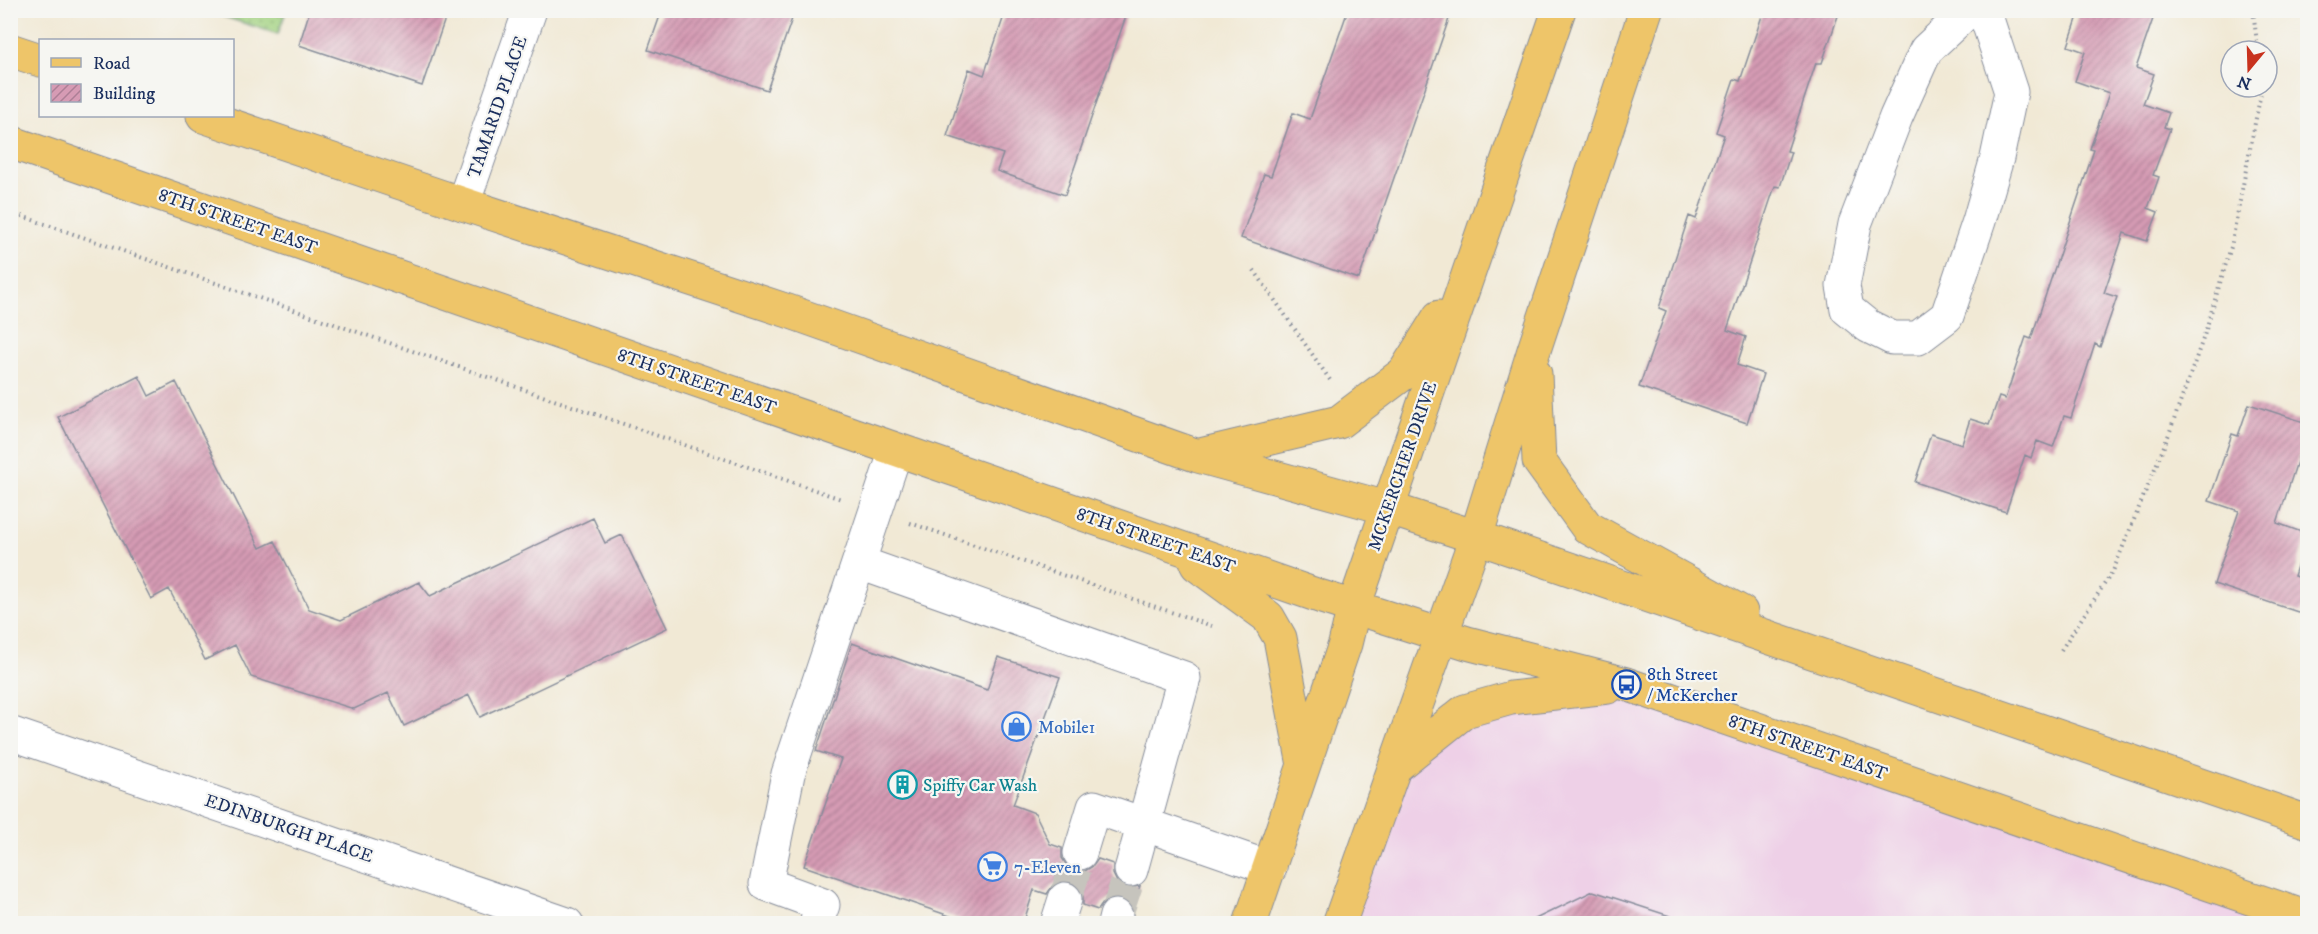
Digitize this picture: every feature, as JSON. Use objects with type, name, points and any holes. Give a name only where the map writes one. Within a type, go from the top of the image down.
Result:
[{"type":"main road","name":"MCKERCHER DRIVE","points":[[1250,924],[1303,761],[1345,644],[1354,607],[1387,508],[1559,10]]},
{"type":"main road","points":[[1339,924],[1476,537],[1534,350],[1646,10]]},
{"type":"main road","points":[[10,50],[39,60]]},
{"type":"main road","points":[[206,117],[788,311],[1198,456],[1387,508],[1476,537],[2307,822]]},
{"type":"main road","name":"8TH STREET EAST","points":[[10,142],[1171,546],[1441,635],[1626,684],[2307,918]]},
{"type":"main road","points":[[1198,456],[1339,422],[1404,373],[1472,264]]},
{"type":"main road","points":[[1534,350],[1539,460],[1587,526],[1819,655]]},
{"type":"main road","points":[[1171,546],[1268,617],[1280,638],[1303,761]]},
{"type":"main road","points":[[1395,767],[1465,711],[1511,698],[1626,684]]},
{"type":"street","name":"TAMARID PLACE","points":[[464,204],[530,10]]},
{"type":"street","points":[[1969,10],[1926,50],[1896,117],[1853,235],[1843,286],[1847,309],[1869,326],[1892,338],[1918,338],[1947,316],[1991,179],[2011,92],[1984,10]]},
{"type":"street","points":[[816,924],[823,905],[766,884],[788,774],[896,450]]},
{"type":"street","points":[[860,563],[1184,678],[1131,870]]},
{"type":"street","name":"EDINBURGH PLACE","points":[[10,733],[567,924]]},
{"type":"street","points":[[1080,853],[1094,807],[1270,868]]},
{"type":"path","points":[[2253,10],[2257,39]]},
{"type":"path","points":[[2061,650],[2113,571],[2169,434],[2232,247],[2260,99]]},
{"type":"path","points":[[10,212],[1215,627]]},
{"type":"path","points":[[1254,270],[1334,386]]},
{"type":"shaded area","points":[[1626,684],[2307,924],[1339,924],[1395,767],[1465,711]]},
{"type":"green space","points":[[206,11],[286,11],[278,34]]},
{"type":"building","points":[[310,10],[448,10],[422,86],[299,45]]},
{"type":"building","points":[[662,10],[795,10],[767,90],[648,50]]},
{"type":"building","points":[[1006,10],[1128,10],[1065,195],[997,171],[1003,154],[947,136],[969,69],[984,75]]},
{"type":"building","points":[[1348,10],[1452,10],[1359,279],[1241,238],[1264,174],[1271,176],[1293,113],[1310,119]]},
{"type":"building","points":[[1764,10],[1840,10],[1822,63],[1816,63],[1787,151],[1791,152],[1780,187],[1775,186],[1727,330],[1746,337],[1737,365],[1763,374],[1747,423],[1639,387],[1666,311],[1659,308],[1689,216],[1696,219],[1724,135],[1716,132],[1734,79],[1740,81]]},
{"type":"building","points":[[2080,10],[2156,10],[2136,68],[2154,74],[2143,104],[2169,113],[2164,127],[2170,129],[2153,175],[2159,177],[2148,208],[2158,212],[2147,241],[2124,233],[2104,293],[2117,297],[2100,347],[2095,344],[2071,418],[2064,416],[2053,447],[2037,441],[2031,458],[2025,455],[2006,512],[1915,482],[1931,434],[1962,444],[1970,419],[1989,425],[1999,397],[2005,399],[2026,337],[2031,339],[2094,150],[2090,149],[2109,93],[2075,81],[2085,52],[2068,46]]},
{"type":"building","points":[[139,376],[149,396],[176,382],[260,548],[275,541],[309,609],[341,620],[419,582],[430,596],[593,518],[605,543],[622,535],[667,628],[480,717],[469,695],[404,726],[388,693],[354,709],[251,677],[235,645],[205,660],[169,589],[151,599],[58,417]]},
{"type":"building","points":[[2249,404],[2307,423],[2307,431],[2277,523],[2307,534],[2294,576],[2307,580],[2307,595],[2301,613],[2214,584],[2239,511],[2209,501],[2232,434],[2238,436]]},
{"type":"building","points":[[852,643],[987,690],[998,657],[1060,677],[1013,805],[1035,813],[1050,844],[1062,848],[1062,858],[1067,866],[1075,871],[1085,871],[1098,859],[1113,864],[1113,874],[1118,884],[1127,888],[1140,886],[1132,908],[1129,902],[1120,898],[1110,898],[1098,910],[1083,905],[1083,896],[1079,887],[1071,881],[1062,881],[1053,885],[1047,894],[1034,890],[1023,924],[973,924],[804,866],[841,759],[816,751]]},
{"type":"building","points":[[1593,891],[1673,917],[1672,924],[1525,924]]},
{"type":"tunnel","points":[[1065,899],[1080,853]]},
{"type":"tunnel","points":[[1116,916],[1131,870]]},
{"type":"place","name":"8th Street / McKercher","points":[[1626,684]]},
{"type":"place","name":"Mobile1","points":[[1017,727]]},
{"type":"place","name":"Spiffy Car Wash","points":[[902,785]]},
{"type":"place","name":"7-Eleven","points":[[993,867]]}]
